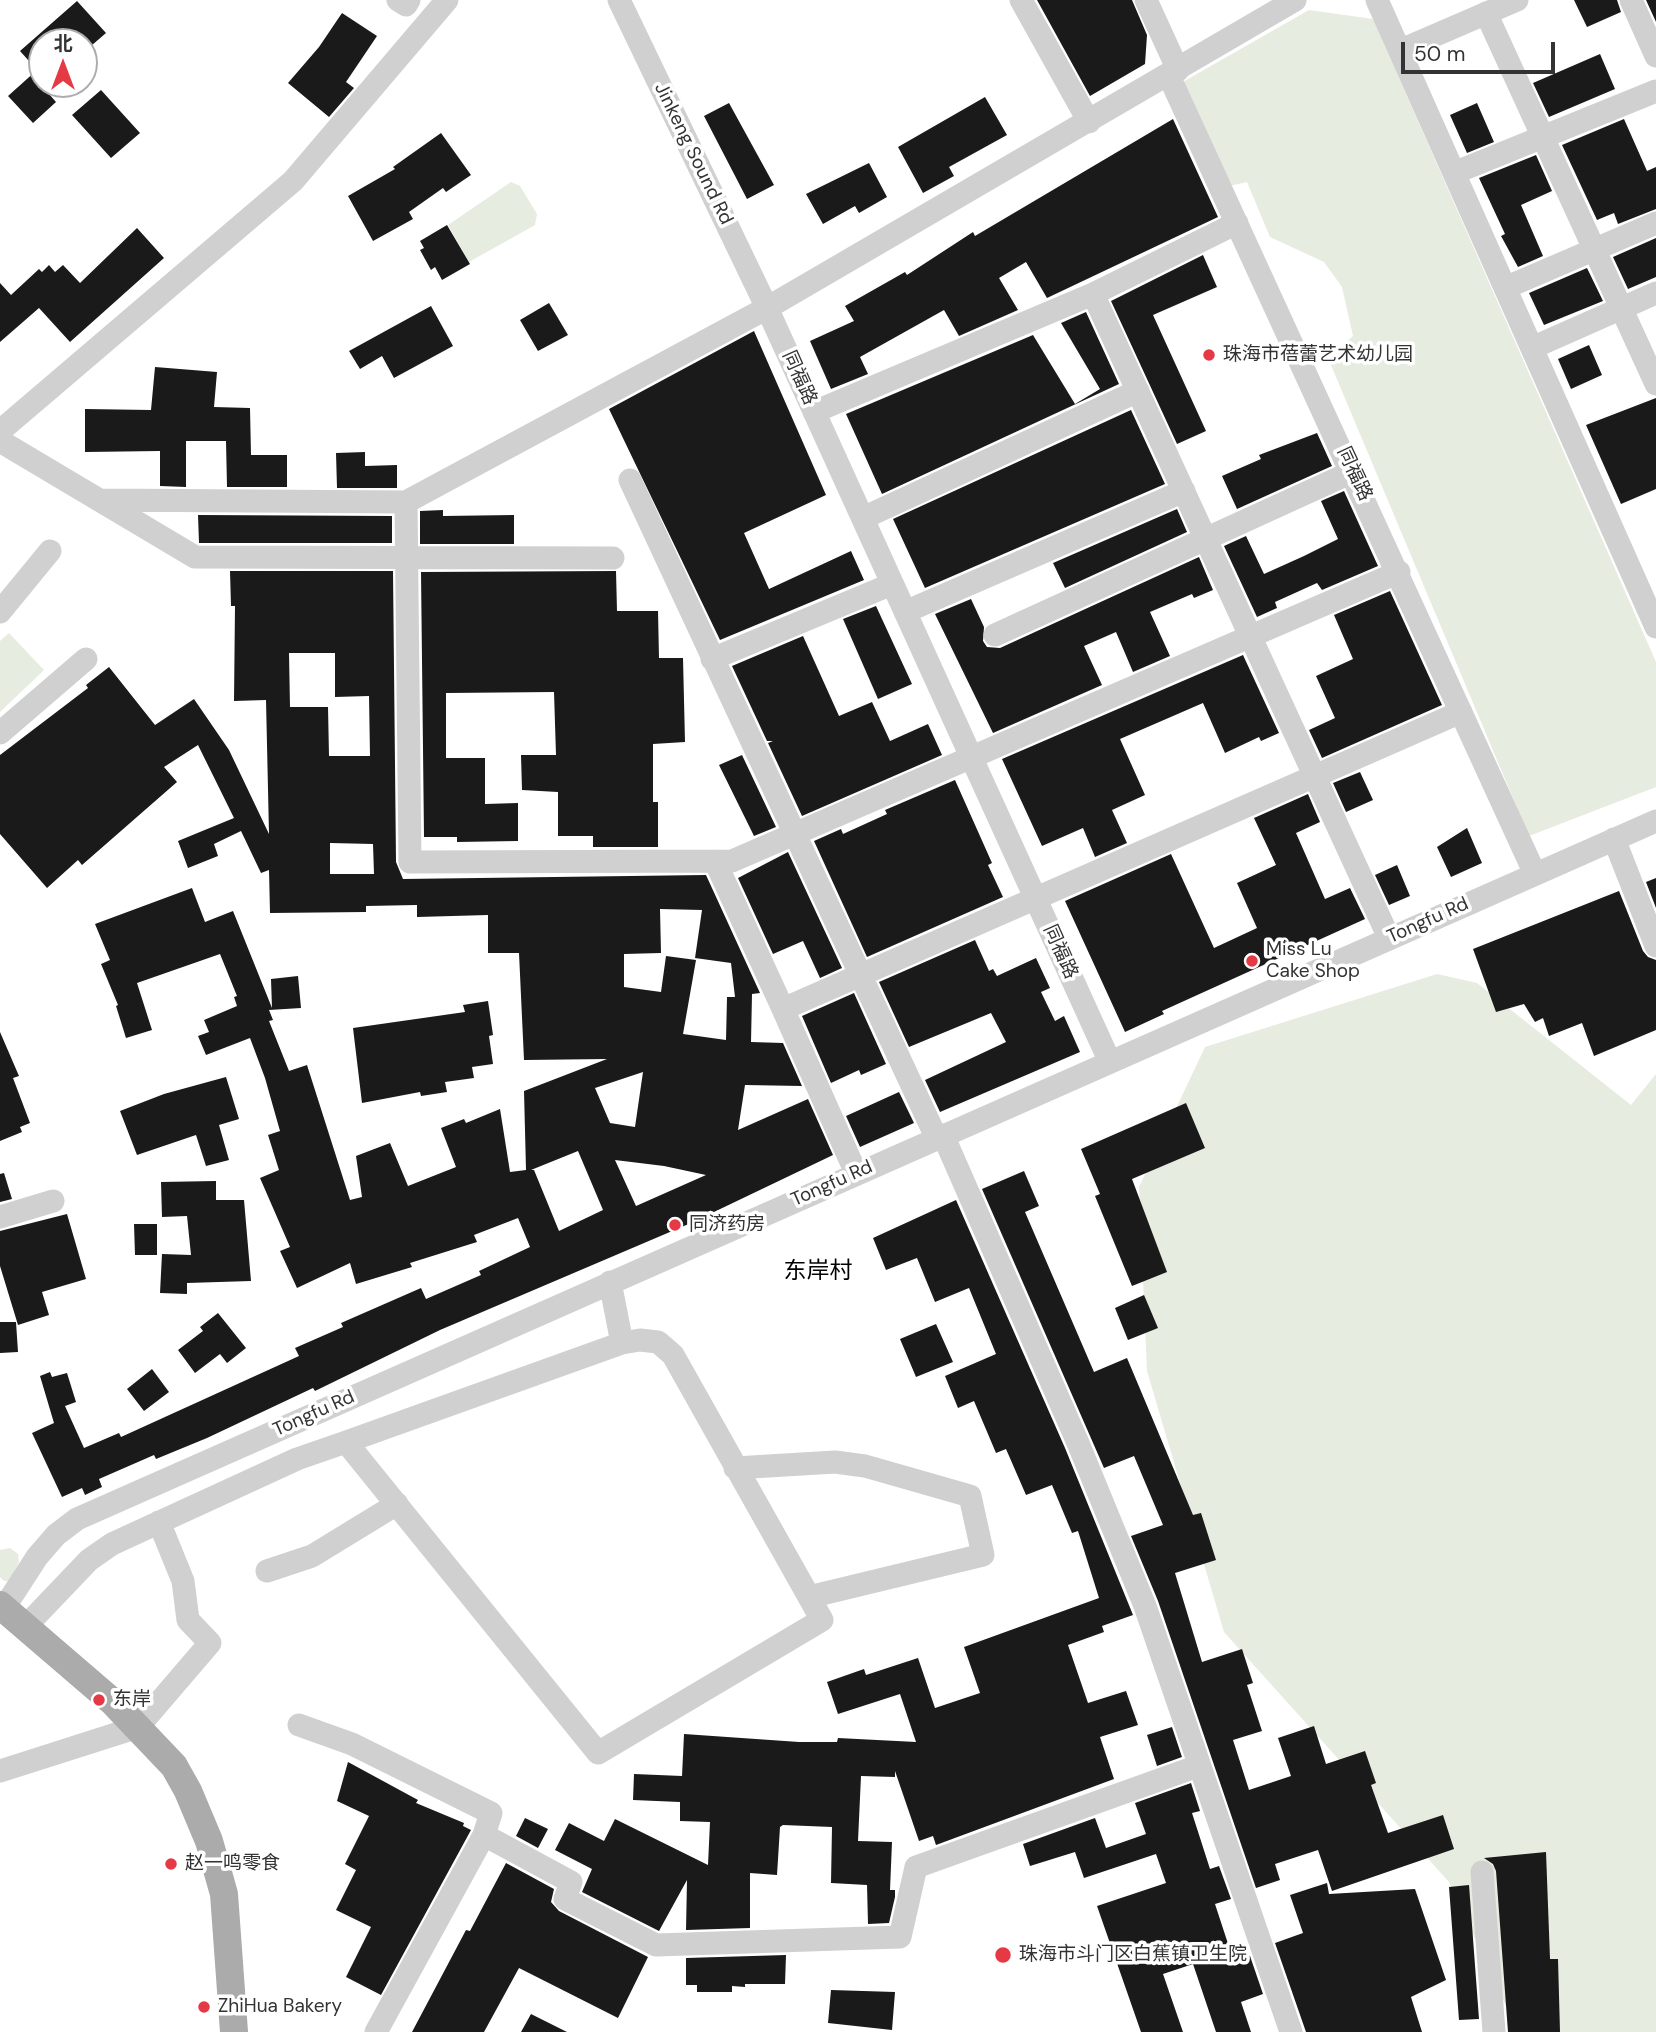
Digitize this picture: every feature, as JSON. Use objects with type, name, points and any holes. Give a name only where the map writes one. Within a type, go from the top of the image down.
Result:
[{"type":"main road","points":[[2,1606],[138,1727],[174,1766],[209,1841],[224,1894],[234,2032]]},
{"type":"street","points":[[398,0],[406,5],[409,0]]},
{"type":"street","points":[[0,431],[293,181],[447,0]]},
{"type":"street","name":"Jinkeng Sound Rd","points":[[619,0],[767,307]]},
{"type":"street","points":[[1021,0],[1089,122]]},
{"type":"street","name":"同福路","points":[[1146,0],[1173,73],[1237,223],[1535,874]]},
{"type":"street","points":[[99,500],[406,502],[767,307],[1295,0]]},
{"type":"street","points":[[1377,0],[1534,347],[1656,627]]},
{"type":"street","points":[[1401,50],[1517,0]]},
{"type":"street","points":[[1631,0],[1656,56]]},
{"type":"street","points":[[1486,13],[1656,384]]},
{"type":"street","points":[[1454,173],[1656,91]]},
{"type":"street","points":[[814,412],[1093,294],[1237,223]]},
{"type":"street","points":[[1507,287],[1656,223]]},
{"type":"street","points":[[1534,347],[1656,293]]},
{"type":"street","points":[[1093,294],[1389,938]]},
{"type":"street","name":"同福路","points":[[767,307],[1109,1060]]},
{"type":"street","points":[[863,518],[1138,391]]},
{"type":"street","points":[[0,441],[195,557],[613,558]]},
{"type":"street","points":[[995,635],[1352,471]]},
{"type":"street","points":[[630,480],[860,976],[939,1136],[1078,1443],[1144,1606],[1292,2032]]},
{"type":"street","points":[[905,612],[1184,491]]},
{"type":"street","points":[[406,502],[410,862],[732,861],[1399,572]]},
{"type":"street","points":[[0,612],[50,551]]},
{"type":"street","points":[[712,659],[892,584]]},
{"type":"street","points":[[0,733],[86,659]]},
{"type":"street","points":[[783,1009],[1461,712]]},
{"type":"street","name":"Tongfu Rd","points":[[2,1606],[43,1549],[56,1535],[78,1519],[1109,1060],[1656,821]]},
{"type":"street","points":[[1614,839],[1656,946]]},
{"type":"street","points":[[715,861],[856,1173]]},
{"type":"street","points":[[0,1217],[53,1201]]},
{"type":"street","points":[[610,1282],[622,1343]]},
{"type":"street","points":[[26,1626],[89,1560],[112,1544],[159,1522],[297,1459],[622,1343],[640,1340],[666,1347],[822,1620],[598,1753],[346,1442]]},
{"type":"street","points":[[735,1468],[835,1462],[865,1466],[970,1496],[983,1555],[809,1597]]},
{"type":"street","points":[[267,1571],[312,1556],[397,1504]]},
{"type":"street","points":[[0,1771],[138,1727],[210,1643],[188,1620],[183,1581],[159,1522]]},
{"type":"street","points":[[299,1725],[352,1744],[491,1813],[491,1839],[381,2023]]},
{"type":"street","points":[[491,1839],[572,1882],[565,1899],[656,1945],[900,1937],[916,1867],[1198,1766]]},
{"type":"street","points":[[1482,1872],[1494,2032]]},
{"type":"shaded area","points":[[1309,10],[1373,19],[1656,662],[1656,787],[1529,836],[1328,358],[1353,336],[1342,287],[1324,262],[1270,237],[1247,182],[1225,187],[1181,83]]},
{"type":"shaded area","points":[[511,182],[520,186],[537,214],[535,225],[469,262],[448,225]]},
{"type":"shaded area","points":[[9,633],[44,670],[0,712],[0,641]]},
{"type":"shaded area","points":[[1437,974],[1477,983],[1631,1105],[1656,1074],[1656,2032],[1518,2032],[1449,1882],[1224,1632],[1147,1371],[1139,1187],[1205,1047]]},
{"type":"shaded area","points":[[10,1548],[18,1554],[19,1562],[10,1581],[4,1581],[0,1577],[0,1550]]},
{"type":"building","points":[[1037,0],[1132,0],[1147,35],[1145,64],[1090,96]]},
{"type":"building","points":[[1574,0],[1617,0],[1621,12],[1587,27]]},
{"type":"building","points":[[1646,0],[1656,0],[1656,22]]},
{"type":"building","points":[[77,1],[106,33],[98,40],[98,28],[46,28]]},
{"type":"building","points":[[342,13],[377,36],[346,82],[354,88],[329,117],[288,83],[319,47]]},
{"type":"building","points":[[28,44],[28,60],[20,51]]},
{"type":"building","points":[[1600,54],[1615,89],[1549,117],[1533,83]]},
{"type":"building","points":[[28,78],[28,98],[52,98],[56,102],[33,123],[8,96]]},
{"type":"building","points":[[101,90],[140,133],[111,158],[72,115],[92,98],[98,98]]},
{"type":"building","points":[[985,97],[1007,135],[949,167],[954,176],[923,193],[898,147]]},
{"type":"building","points":[[729,103],[774,185],[747,199],[704,116]]},
{"type":"building","points":[[1477,103],[1494,142],[1467,153],[1450,115]]},
{"type":"building","points":[[1173,119],[1218,217],[1047,298],[1026,262],[999,278],[1018,310],[959,336],[944,310],[860,357],[868,374],[831,389],[810,341],[854,321],[845,306],[905,272],[907,275],[973,232],[975,236]]},
{"type":"building","points":[[1624,119],[1647,171],[1656,167],[1656,209],[1618,224],[1614,213],[1597,220],[1562,145]]},
{"type":"building","points":[[441,133],[471,175],[446,192],[443,188],[409,212],[413,219],[373,241],[348,196],[395,169],[393,167]]},
{"type":"building","points":[[1536,155],[1552,191],[1521,205],[1543,256],[1518,267],[1501,236],[1505,234],[1479,178]]},
{"type":"building","points":[[869,163],[887,197],[859,213],[855,206],[823,224],[806,194]]},
{"type":"building","points":[[447,225],[470,264],[442,280],[435,267],[431,270],[420,250],[424,248],[420,241]]},
{"type":"building","points":[[137,228],[164,258],[70,342],[39,308],[0,342],[0,283],[11,295],[39,269],[42,272],[49,265],[55,272],[63,265],[80,283]]},
{"type":"building","points":[[1656,238],[1656,277],[1628,289],[1613,257]]},
{"type":"building","points":[[1203,255],[1217,287],[1153,315],[1206,431],[1177,444],[1111,301]]},
{"type":"building","points":[[1587,268],[1603,301],[1544,325],[1529,293]]},
{"type":"building","points":[[549,303],[568,335],[538,351],[520,320]]},
{"type":"building","points":[[431,306],[453,346],[394,378],[382,356],[360,369],[349,351]]},
{"type":"building","points":[[1086,312],[1119,384],[882,494],[846,414],[1033,335],[1075,404],[1100,389],[1061,323]]},
{"type":"building","points":[[754,331],[826,495],[744,533],[769,589],[851,551],[864,580],[720,640],[609,409]]},
{"type":"building","points":[[1589,345],[1602,375],[1571,389],[1558,359]]},
{"type":"building","points":[[155,367],[217,372],[214,407],[250,408],[251,455],[287,455],[287,487],[227,487],[226,441],[186,441],[186,487],[160,486],[160,451],[85,452],[85,409],[151,410]]},
{"type":"building","points":[[1656,398],[1656,489],[1621,504],[1586,425]]},
{"type":"building","points":[[1131,410],[1165,484],[925,588],[893,519]]},
{"type":"building","points":[[1317,433],[1332,466],[1237,509],[1222,476],[1261,459],[1259,455]]},
{"type":"building","points":[[365,452],[365,466],[397,465],[397,488],[337,488],[336,453]]},
{"type":"building","points":[[1344,491],[1378,566],[1322,590],[1317,583],[1275,602],[1277,608],[1257,617],[1224,546],[1246,536],[1264,574],[1304,556],[1338,539],[1321,501]]},
{"type":"building","points":[[1177,509],[1187,532],[1065,588],[1053,563]]},
{"type":"building","points":[[443,510],[443,516],[514,515],[514,544],[420,544],[420,511]]},
{"type":"building","points":[[198,515],[392,516],[392,543],[199,543]]},
{"type":"building","points":[[1199,557],[1213,590],[1194,598],[1192,594],[1150,612],[1170,656],[1133,672],[1116,632],[1084,646],[1102,685],[993,733],[935,614],[971,599],[984,627],[983,641],[987,647],[1000,648]]},
{"type":"building","points":[[230,571],[393,571],[396,862],[403,879],[706,875],[760,993],[752,994],[751,1042],[783,1043],[802,1086],[745,1085],[738,1130],[808,1099],[833,1155],[691,1223],[440,1330],[315,1391],[313,1388],[207,1438],[156,1459],[154,1455],[99,1479],[102,1487],[85,1495],[82,1488],[62,1497],[32,1433],[54,1423],[40,1376],[50,1372],[52,1377],[67,1373],[76,1402],[65,1406],[84,1448],[119,1433],[121,1437],[299,1356],[295,1348],[343,1327],[341,1323],[421,1288],[426,1299],[481,1275],[479,1271],[530,1247],[518,1218],[474,1235],[477,1242],[410,1263],[412,1267],[356,1284],[350,1263],[297,1288],[280,1251],[290,1247],[260,1178],[279,1170],[268,1135],[280,1131],[250,1038],[206,1055],[198,1036],[209,1032],[204,1020],[237,1006],[234,997],[237,996],[220,954],[137,983],[152,1030],[126,1038],[116,1006],[118,1005],[101,964],[110,960],[95,924],[192,888],[205,922],[233,911],[272,1008],[271,979],[298,976],[301,1008],[269,1010],[273,1020],[269,1021],[289,1071],[307,1065],[350,1200],[362,1197],[356,1156],[390,1143],[408,1186],[456,1167],[441,1128],[464,1119],[466,1123],[500,1109],[510,1172],[526,1170],[524,1091],[607,1059],[524,1060],[519,953],[488,953],[488,915],[417,917],[417,905],[366,906],[366,912],[270,913],[269,870],[261,873],[241,831],[214,844],[218,856],[188,868],[178,841],[234,818],[198,745],[164,767],[177,782],[82,865],[78,860],[47,888],[0,834],[0,755],[88,688],[86,685],[109,667],[155,725],[194,699],[229,750],[269,834],[266,700],[234,701],[235,606],[231,606]],"holes":[[[289,653],[335,653],[335,697],[369,696],[370,756],[329,756],[328,707],[290,707]],[[330,843],[373,844],[374,874],[330,874]],[[660,909],[702,910],[695,958],[731,963],[735,997],[727,997],[726,1040],[683,1034],[696,960],[666,956],[661,992],[624,987],[624,954],[661,953]],[[643,1072],[635,1127],[610,1123],[595,1088]],[[578,1151],[603,1210],[559,1231],[534,1170],[531,1170]],[[615,1160],[664,1166],[706,1175],[636,1206]]]},
{"type":"building","points":[[616,571],[617,611],[658,611],[659,658],[683,658],[685,742],[653,744],[653,802],[658,802],[658,847],[593,847],[593,836],[558,836],[558,792],[522,790],[521,755],[556,755],[554,692],[446,693],[446,758],[485,758],[485,804],[518,803],[518,841],[457,842],[457,837],[424,837],[421,572]]},
{"type":"building","points":[[1390,591],[1442,705],[1322,758],[1309,730],[1335,718],[1316,676],[1353,659],[1334,615]]},
{"type":"building","points":[[876,606],[912,684],[878,699],[843,619]]},
{"type":"building","points":[[803,636],[839,716],[872,702],[890,741],[928,724],[942,755],[802,816],[768,743],[773,741],[767,741],[732,666]]},
{"type":"building","points":[[1243,655],[1279,733],[1261,741],[1259,737],[1225,753],[1203,703],[1120,739],[1145,795],[1112,810],[1127,843],[1095,857],[1083,828],[1042,846],[1002,759]]},
{"type":"building","points":[[742,755],[776,827],[754,836],[719,765]]},
{"type":"building","points":[[1360,772],[1373,800],[1346,812],[1333,783]]},
{"type":"building","points":[[955,780],[992,863],[988,865],[1003,897],[867,957],[814,841],[841,829],[843,834],[887,814],[885,810]]},
{"type":"building","points":[[1308,794],[1320,822],[1296,833],[1325,899],[1350,888],[1365,919],[1162,1011],[1164,1014],[1125,1032],[1065,901],[1171,854],[1214,948],[1257,928],[1237,883],[1276,865],[1254,818]]},
{"type":"building","points":[[1467,828],[1482,863],[1451,877],[1437,847]]},
{"type":"building","points":[[788,852],[842,968],[820,978],[803,941],[773,954],[738,878]]},
{"type":"building","points":[[1397,865],[1410,896],[1389,905],[1375,875]]},
{"type":"building","points":[[1656,878],[1656,908],[1646,882]]},
{"type":"building","points":[[1619,891],[1643,951],[1656,960],[1656,1030],[1594,1056],[1582,1023],[1549,1036],[1543,1018],[1535,1022],[1524,1004],[1496,1012],[1473,949]]},
{"type":"building","points":[[975,940],[989,971],[993,969],[997,976],[1036,958],[1050,988],[1041,992],[1055,1021],[1064,1016],[1080,1052],[940,1112],[925,1080],[1006,1042],[991,1013],[909,1047],[879,982]]},
{"type":"building","points":[[854,993],[886,1064],[861,1075],[859,1070],[831,1083],[802,1016]]},
{"type":"building","points":[[488,1001],[493,1035],[489,1036],[493,1064],[472,1067],[474,1078],[445,1082],[447,1092],[421,1096],[420,1092],[362,1103],[353,1028],[465,1012],[463,1005]]},
{"type":"building","points":[[0,1032],[19,1076],[13,1078],[30,1123],[20,1127],[22,1132],[0,1141]]},
{"type":"building","points":[[226,1077],[239,1119],[219,1125],[229,1160],[206,1166],[196,1135],[137,1155],[120,1111],[164,1094]]},
{"type":"building","points":[[899,1092],[914,1123],[860,1147],[846,1116]]},
{"type":"building","points":[[1186,1103],[1205,1148],[1132,1179],[1167,1272],[1132,1286],[1095,1196],[1100,1194],[1081,1149]]},
{"type":"building","points":[[1024,1171],[1039,1206],[1025,1212],[1094,1372],[1127,1358],[1193,1515],[1201,1513],[1216,1560],[1175,1573],[1202,1662],[1242,1649],[1253,1683],[1247,1685],[1262,1731],[1233,1740],[1249,1790],[1291,1776],[1278,1738],[1314,1726],[1326,1764],[1365,1751],[1376,1783],[1371,1785],[1388,1833],[1443,1815],[1454,1849],[1332,1891],[1318,1850],[1275,1864],[1280,1880],[1256,1888],[1158,1601],[1131,1536],[1163,1525],[1134,1456],[1104,1468],[982,1189]]},
{"type":"building","points":[[4,1173],[12,1199],[0,1202],[0,1174]]},
{"type":"building","points":[[216,1181],[216,1200],[244,1200],[251,1281],[187,1283],[187,1294],[160,1293],[162,1254],[191,1255],[187,1216],[162,1217],[161,1182]]},
{"type":"building","points":[[956,1200],[1065,1448],[1133,1615],[1102,1626],[1104,1632],[1068,1645],[1088,1703],[1126,1691],[1138,1725],[1100,1737],[1114,1779],[936,1845],[933,1836],[919,1841],[895,1771],[895,1777],[861,1776],[858,1841],[892,1842],[890,1890],[895,1890],[895,1897],[889,1923],[868,1924],[867,1885],[831,1883],[832,1827],[783,1825],[780,1827],[777,1875],[750,1873],[750,1928],[686,1930],[687,1880],[659,1931],[582,1892],[592,1869],[555,1850],[569,1823],[604,1841],[615,1819],[708,1865],[710,1822],[680,1821],[680,1802],[633,1800],[634,1774],[682,1776],[684,1734],[799,1742],[837,1742],[838,1738],[916,1742],[900,1694],[838,1714],[827,1682],[864,1669],[866,1675],[918,1658],[935,1708],[980,1693],[964,1647],[1099,1598],[1078,1531],[1072,1533],[1052,1485],[1026,1495],[1006,1449],[996,1453],[974,1401],[958,1408],[945,1376],[996,1354],[969,1288],[935,1302],[917,1258],[886,1270],[873,1238]]},
{"type":"building","points":[[67,1214],[86,1279],[42,1292],[49,1315],[18,1325],[0,1266],[0,1231]]},
{"type":"building","points":[[134,1224],[157,1224],[157,1255],[135,1255]]},
{"type":"building","points":[[1144,1295],[1158,1328],[1128,1340],[1115,1308]]},
{"type":"building","points":[[218,1313],[246,1348],[227,1363],[220,1354],[195,1373],[178,1350],[203,1331],[200,1327]]},
{"type":"building","points":[[0,1322],[16,1322],[18,1352],[0,1353]]},
{"type":"building","points":[[936,1324],[953,1362],[916,1377],[900,1339]]},
{"type":"building","points":[[152,1369],[169,1392],[144,1411],[127,1389]]},
{"type":"building","points":[[1172,1727],[1182,1757],[1157,1766],[1147,1735]]},
{"type":"building","points":[[348,1762],[418,1800],[416,1803],[464,1823],[463,1826],[471,1830],[381,1995],[346,1977],[371,1927],[336,1910],[356,1870],[345,1864],[369,1816],[337,1801]]},
{"type":"building","points":[[1191,1783],[1200,1811],[1192,1813],[1210,1869],[1219,1866],[1231,1899],[1215,1904],[1234,1962],[1250,1956],[1263,1994],[1241,2002],[1251,2032],[1216,2032],[1193,1964],[1163,1974],[1183,2032],[1141,2032],[1097,1906],[1166,1883],[1156,1854],[1084,1878],[1075,1852],[1030,1866],[1023,1844],[1095,1818],[1106,1848],[1146,1834],[1135,1803]]},
{"type":"building","points":[[525,1818],[548,1829],[538,1848],[516,1836]]},
{"type":"building","points":[[1546,1852],[1550,1959],[1558,1959],[1560,2032],[1508,2032],[1496,1871],[1493,1864],[1484,1858]]},
{"type":"building","points":[[506,1863],[554,1889],[551,1902],[559,1911],[648,1957],[618,2018],[519,1968],[484,2032],[412,2032],[466,1930],[470,1931]]},
{"type":"building","points":[[1327,1883],[1329,1894],[1415,1889],[1446,1980],[1411,1997],[1422,2032],[1306,2032],[1275,1943],[1303,1933],[1290,1895]]},
{"type":"building","points":[[1469,1885],[1479,2019],[1459,2020],[1449,1887]]},
{"type":"building","points":[[786,1955],[785,1984],[745,1984],[745,1987],[732,1986],[732,1992],[697,1992],[697,1985],[686,1985],[686,1958]]},
{"type":"building","points":[[831,1990],[895,1992],[892,2030],[828,2023]]},
{"type":"building","points":[[531,2014],[567,2032],[521,2032]]},
{"type":"place","name":"珠海市蓓蕾艺术幼儿园","points":[[1209,355]]},
{"type":"place","name":"Miss Lu Cake Shop","points":[[1252,961]]},
{"type":"place","name":"同济药房","points":[[675,1225]]},
{"type":"place","name":"东岸","points":[[99,1700]]},
{"type":"place","name":"赵一鸣零食","points":[[171,1864]]},
{"type":"place","name":"珠海市斗门区白蕉镇卫生院","points":[[1003,1955]]},
{"type":"place","name":"ZhiHua Bakery","points":[[204,2007]]},
{"type":"district","name":"东岸村","points":[[818,1272]]}]
